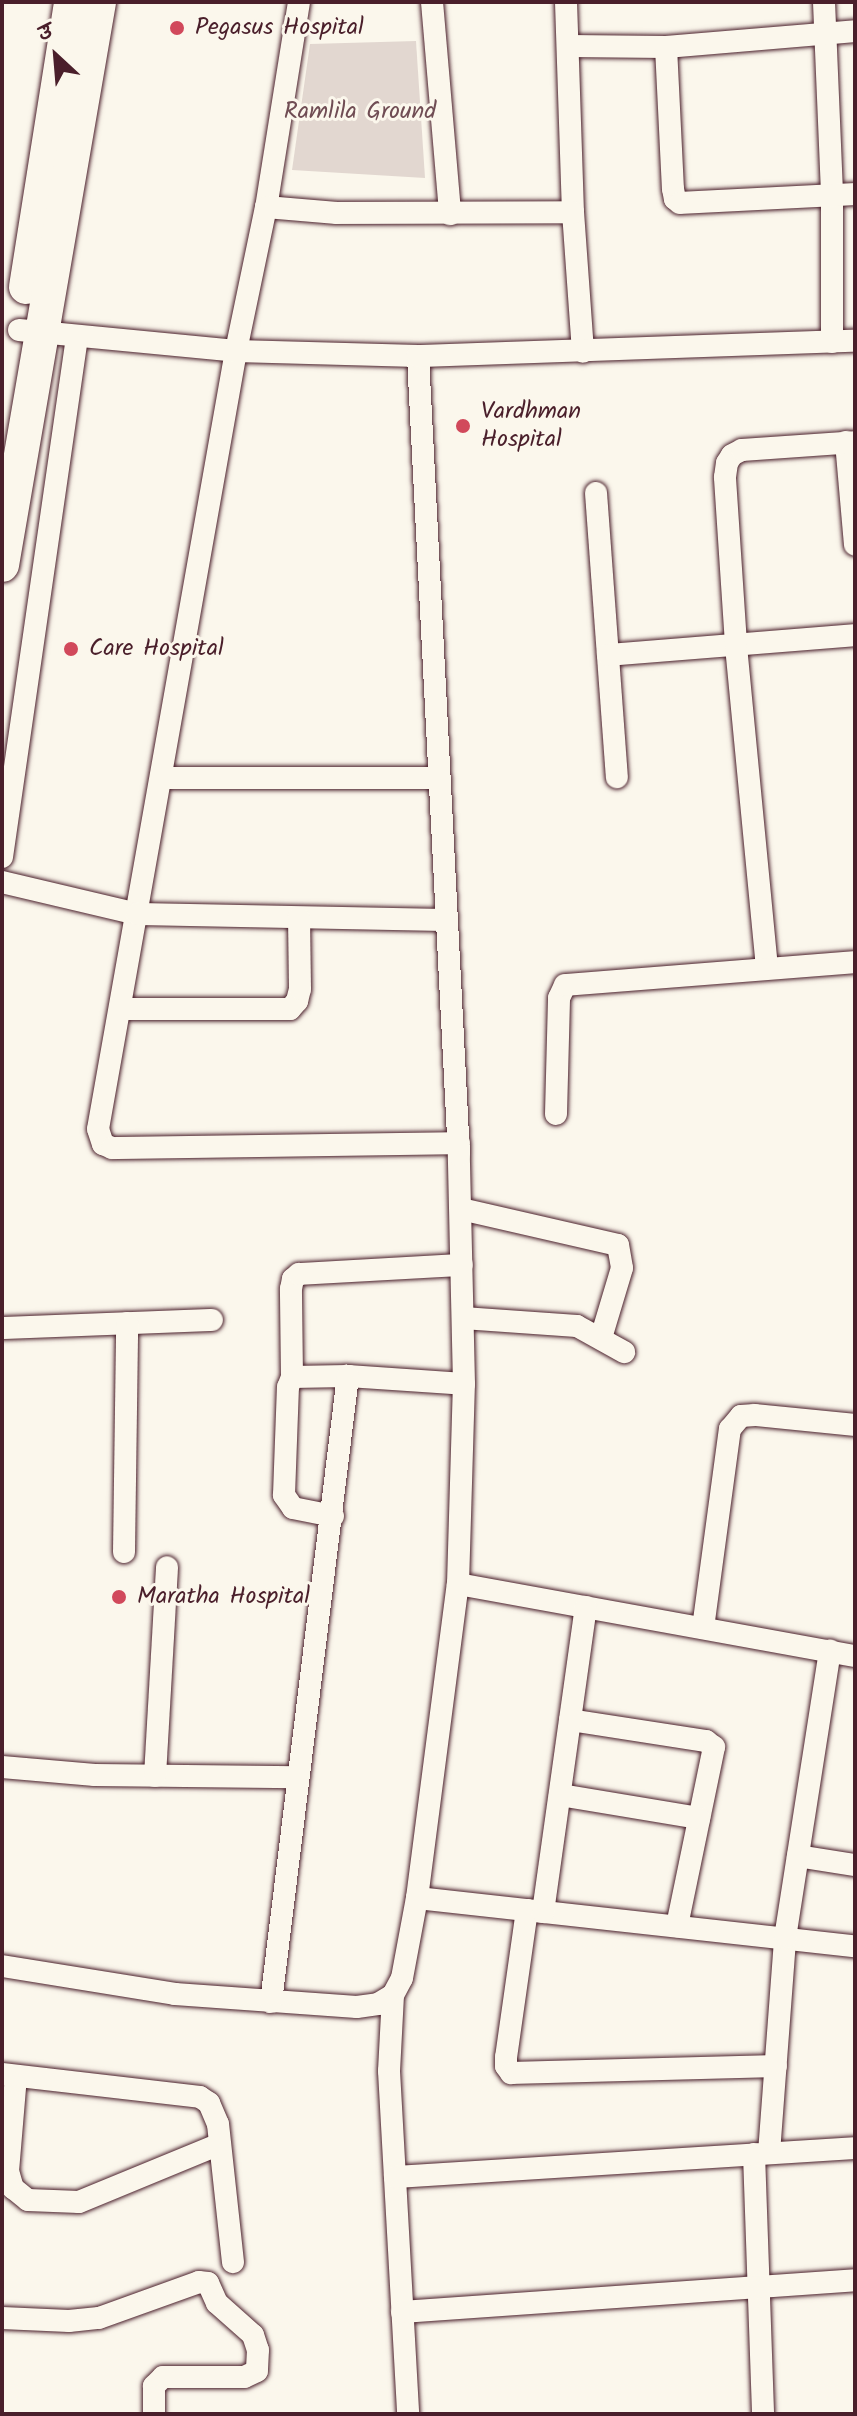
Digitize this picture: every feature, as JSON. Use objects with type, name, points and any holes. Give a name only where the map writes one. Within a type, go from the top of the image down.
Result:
[{"type":"highway","points":[[2,446],[71,2]]},
{"type":"highway","points":[[2,565],[20,333],[99,2]]},
{"type":"street","points":[[299,2],[266,207],[236,351],[98,1129],[103,1144],[112,1148],[459,1143]]},
{"type":"street","points":[[432,2],[450,214]]},
{"type":"street","points":[[566,2],[573,212],[583,352]]},
{"type":"street","points":[[824,2],[832,195],[832,342]]},
{"type":"street","points":[[569,46],[666,47],[855,31]]},
{"type":"street","points":[[666,47],[675,199],[689,204],[855,194]]},
{"type":"street","points":[[266,207],[337,213],[573,212]]},
{"type":"street","points":[[20,333],[236,351],[418,356],[855,341]]},
{"type":"street","points":[[2,857],[77,337]]},
{"type":"street","points":[[408,2414],[389,2071],[393,1995],[402,1978],[417,1898],[458,1584],[464,1384],[459,1143],[418,356]]},
{"type":"street","points":[[767,968],[736,644],[725,477],[732,455],[742,450],[850,442],[855,545]]},
{"type":"street","points":[[596,493],[617,777]]},
{"type":"street","points":[[608,655],[855,635]]},
{"type":"street","points":[[161,778],[439,778]]},
{"type":"street","points":[[2,882],[137,914],[446,920]]},
{"type":"street","points":[[120,1009],[290,1009],[297,1001],[300,989],[299,918]]},
{"type":"street","points":[[556,1114],[559,998],[565,985],[855,962]]},
{"type":"street","points":[[461,1209],[618,1245],[622,1268],[601,1338]]},
{"type":"street","points":[[333,1516],[293,1508],[284,1495],[288,1387],[292,1377],[293,1279],[299,1274],[462,1265]]},
{"type":"street","points":[[463,1318],[577,1326],[624,1352]]},
{"type":"street","points":[[2,1328],[212,1320]]},
{"type":"street","points":[[124,1552],[127,1323]]},
{"type":"street","points":[[292,1377],[348,1376],[464,1384]]},
{"type":"street","points":[[271,2002],[348,1376]]},
{"type":"street","points":[[703,1628],[730,1429],[741,1416],[755,1415],[855,1425]]},
{"type":"street","points":[[155,1776],[167,1567]]},
{"type":"street","points":[[458,1584],[855,1656]]},
{"type":"street","points":[[586,1607],[560,1795],[506,2066],[511,2073],[776,2066]]},
{"type":"street","points":[[763,2414],[761,2153],[776,2066],[785,1938],[830,1651]]},
{"type":"street","points":[[570,1720],[711,1742],[714,1747],[677,1926]]},
{"type":"street","points":[[2,1767],[95,1775],[298,1777]]},
{"type":"street","points":[[560,1795],[699,1818]]},
{"type":"street","points":[[798,1856],[855,1865]]},
{"type":"street","points":[[417,1898],[855,1946]]},
{"type":"street","points":[[2,1966],[124,1987],[271,2002],[357,2007],[378,2004],[393,1995]]},
{"type":"street","points":[[220,2144],[79,2202],[28,2200],[13,2188],[8,2171],[9,2075],[200,2097],[216,2113],[220,2144],[233,2262]]},
{"type":"street","points":[[395,2177],[855,2148]]},
{"type":"street","points":[[402,2312],[855,2280]]},
{"type":"street","points":[[2,2318],[69,2321],[99,2318],[199,2282],[208,2283],[217,2303],[253,2335],[258,2350],[257,2371],[244,2377],[163,2377],[154,2386],[154,2414]]},
{"type":"green space","name":"Ramlila Ground","points":[[416,41],[425,178],[292,170],[310,44]]},
{"type":"place","name":"Pegasus Hospital","points":[[177,28]]},
{"type":"place","name":"Vardhman Hospital","points":[[463,426]]},
{"type":"place","name":"Care Hospital","points":[[71,649]]},
{"type":"place","name":"Maratha Hospital","points":[[119,1597]]}]
